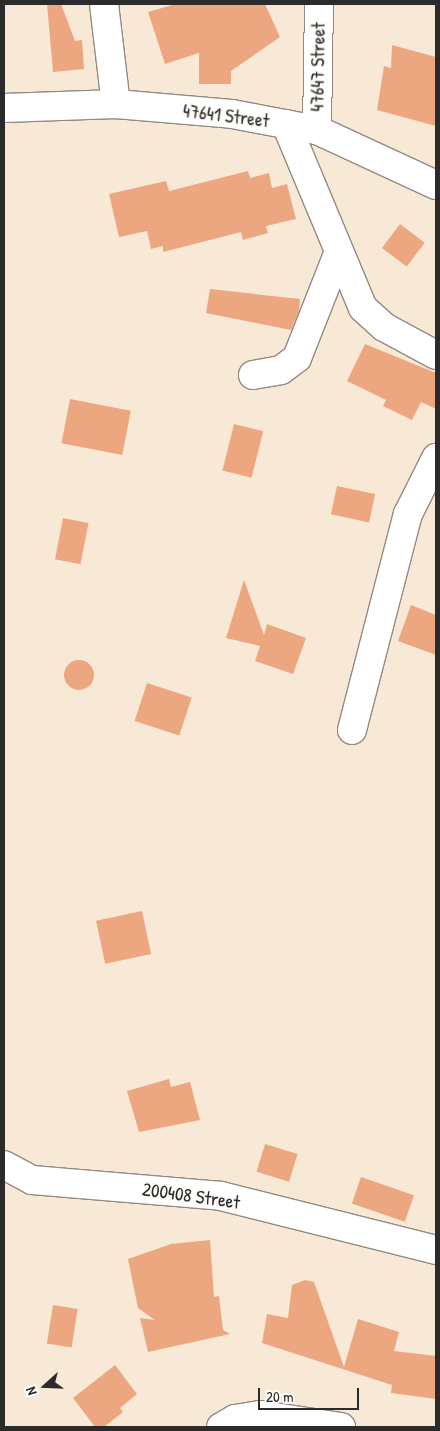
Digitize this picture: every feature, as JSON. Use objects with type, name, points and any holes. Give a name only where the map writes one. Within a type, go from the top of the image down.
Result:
[{"type":"street","points":[[104,4],[116,104]]},
{"type":"street","name":"47647 Street","points":[[316,130],[319,4]]},
{"type":"street","name":"47641 Street","points":[[4,108],[116,104],[232,114],[316,130],[436,185]]},
{"type":"street","points":[[286,124],[354,292],[372,319],[436,355]]},
{"type":"street","points":[[253,375],[281,370],[298,358],[338,254]]},
{"type":"street","points":[[352,730],[408,514],[436,458]]},
{"type":"street","name":"200408 Street","points":[[4,1165],[32,1180],[221,1196],[436,1250]]},
{"type":"street","points":[[221,1427],[235,1419],[261,1415],[341,1427]]},
{"type":"building","points":[[47,4],[61,4],[75,41],[82,40],[84,69],[53,72]]},
{"type":"building","points":[[176,4],[265,4],[280,37],[231,71],[231,84],[199,84],[199,53],[165,64],[148,12]]},
{"type":"building","points":[[392,45],[436,57],[436,126],[377,110],[384,66],[391,68]]},
{"type":"building","points":[[248,171],[250,178],[269,173],[272,188],[287,184],[296,219],[266,226],[268,233],[243,240],[241,232],[163,252],[163,246],[151,249],[147,231],[119,237],[109,194],[166,181],[169,191]]},
{"type":"building","points":[[400,224],[425,243],[407,267],[382,248]]},
{"type":"building","points":[[210,289],[300,299],[299,311],[291,330],[206,313]]},
{"type":"building","points":[[365,344],[436,373],[436,409],[421,402],[412,420],[383,406],[386,400],[347,381]]},
{"type":"building","points":[[70,399],[131,411],[122,455],[61,443]]},
{"type":"building","points":[[234,424],[263,431],[251,478],[222,471]]},
{"type":"building","points":[[337,486],[375,494],[369,522],[331,514]]},
{"type":"building","points":[[63,518],[89,523],[81,564],[55,559]]},
{"type":"building","points":[[244,580],[264,635],[267,624],[306,638],[293,674],[255,661],[260,646],[226,638]]},
{"type":"building","points":[[411,605],[436,615],[436,655],[398,641]]},
{"type":"building","points":[[79,660],[90,664],[94,675],[90,686],[79,690],[68,686],[64,675],[68,664]]},
{"type":"building","points":[[147,683],[192,698],[179,736],[135,721]]},
{"type":"building","points":[[142,911],[151,954],[105,964],[96,921]]},
{"type":"building","points":[[169,1079],[171,1087],[190,1082],[200,1120],[139,1132],[127,1091]]},
{"type":"building","points":[[265,1144],[298,1154],[289,1182],[257,1172]]},
{"type":"building","points":[[361,1177],[414,1195],[405,1222],[352,1203]]},
{"type":"building","points":[[210,1240],[214,1297],[219,1296],[223,1330],[230,1334],[148,1352],[140,1318],[155,1320],[138,1308],[128,1259],[171,1244]]},
{"type":"building","points":[[305,1280],[314,1282],[344,1367],[358,1319],[399,1332],[394,1351],[436,1356],[436,1399],[391,1393],[392,1385],[262,1343],[267,1314],[288,1318],[292,1285]]},
{"type":"building","points":[[53,1305],[78,1309],[72,1347],[47,1344]]},
{"type":"building","points":[[115,1365],[137,1394],[120,1408],[123,1412],[104,1427],[95,1427],[73,1398]]}]
